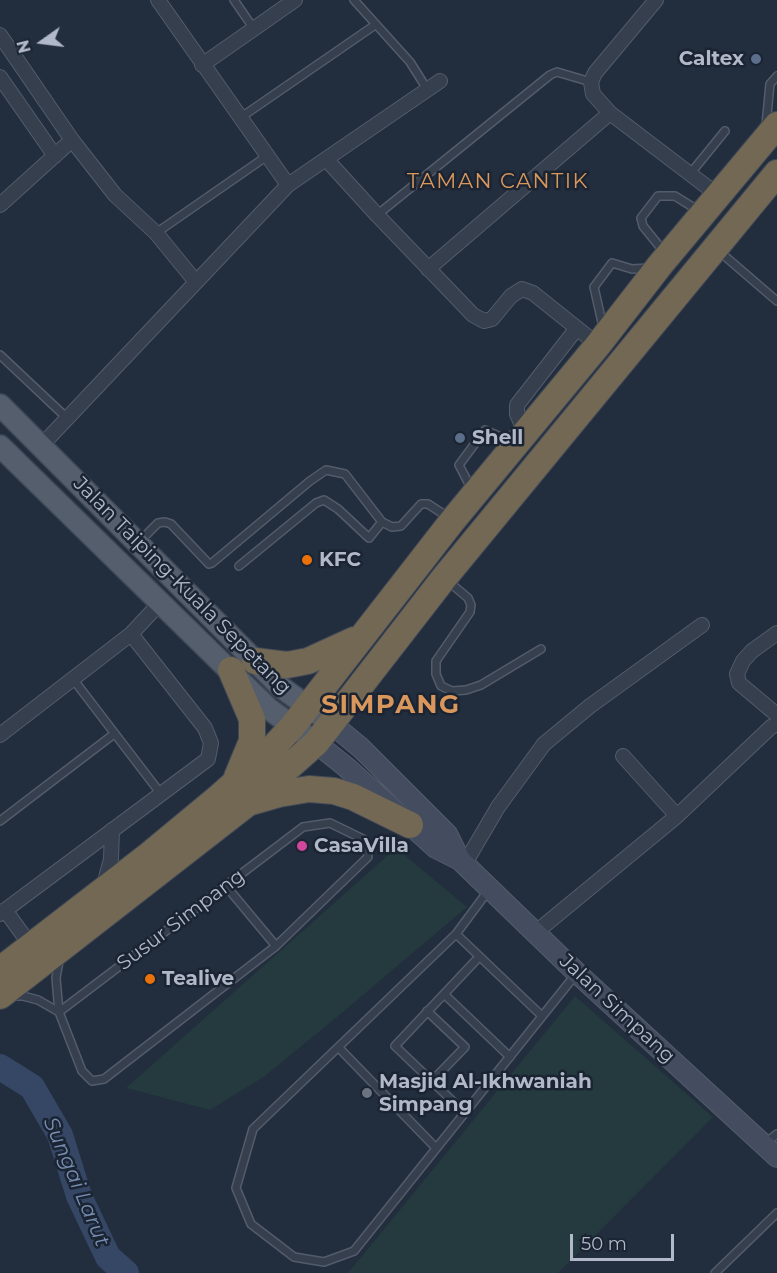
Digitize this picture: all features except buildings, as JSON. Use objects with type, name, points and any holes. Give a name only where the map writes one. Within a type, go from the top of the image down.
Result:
[{"type":"highway","points":[[0,996],[72,940],[242,793],[453,520],[664,260],[770,134]]},
{"type":"highway","points":[[0,970],[103,891],[324,733],[444,578],[777,173]]},
{"type":"highway","points":[[255,661],[287,664],[308,661],[362,636]]},
{"type":"highway","points":[[231,670],[252,719],[252,741],[242,793]]},
{"type":"highway","points":[[242,793],[279,794],[309,789],[334,791],[353,797],[410,825]]},
{"type":"main road","name":"Jalan Taiping-Kuala Sepetang","points":[[0,405],[282,688],[307,706],[346,767],[436,848],[462,862]]},
{"type":"main road","name":"Jalan Taiping-Kuala Sepetang","points":[[0,446],[231,670],[269,710],[292,727],[324,733],[361,748],[447,834],[462,862]]},
{"type":"main road","name":"Jalan Simpang","points":[[462,862],[577,973],[772,1145]]},
{"type":"street","points":[[158,0],[288,185]]},
{"type":"street","points":[[202,65],[295,0]]},
{"type":"street","points":[[656,0],[596,73],[591,82],[593,94],[610,113],[690,174],[712,205]]},
{"type":"street","points":[[0,35],[72,140],[115,195],[156,233],[196,282]]},
{"type":"street","points":[[0,77],[54,156]]},
{"type":"street","points":[[41,446],[288,185],[440,81]]},
{"type":"street","points":[[428,269],[610,113]]},
{"type":"street","points":[[1,201],[72,140]]},
{"type":"street","points":[[326,159],[473,315],[483,321],[492,319],[511,296],[522,289],[533,293],[577,328],[601,340]]},
{"type":"street","points":[[526,432],[517,414],[517,405],[577,328]]},
{"type":"street","points":[[0,735],[131,634],[161,602]]},
{"type":"street","points":[[462,862],[498,807],[544,744],[590,706],[702,625]]},
{"type":"street","points":[[777,633],[752,651],[743,661],[737,674],[739,683],[777,715]]},
{"type":"street","points":[[31,946],[3,912],[208,759],[211,743],[205,728],[131,634]]},
{"type":"street","points":[[536,933],[677,816],[771,727],[777,724]]},
{"type":"street","points":[[623,756],[677,816]]},
{"type":"street","points":[[103,891],[111,859],[112,830]]},
{"type":"lane","points":[[234,0],[254,29]]},
{"type":"lane","points":[[354,0],[410,62],[427,89]]},
{"type":"lane","points":[[240,118],[375,25]]},
{"type":"lane","points":[[377,215],[550,75],[557,72],[591,82]]},
{"type":"lane","points":[[770,134],[770,84],[777,76]]},
{"type":"lane","points":[[690,174],[725,131]]},
{"type":"lane","points":[[156,233],[267,156]]},
{"type":"lane","points":[[601,340],[594,287],[612,263],[632,269],[664,260],[642,226],[641,218],[658,196],[675,196],[712,205]]},
{"type":"lane","points":[[716,248],[777,301]]},
{"type":"lane","points":[[0,355],[67,418]]},
{"type":"lane","points":[[137,543],[158,523],[165,522],[171,524],[209,564],[212,563],[326,470],[345,474],[382,522],[392,527],[401,526],[421,504],[428,504],[453,520]]},
{"type":"lane","points":[[239,566],[316,503],[324,500],[338,509],[369,538],[382,522]]},
{"type":"lane","points":[[444,578],[468,598],[471,604],[470,612],[436,661],[436,674],[441,686],[452,691],[466,690],[481,685],[541,649]]},
{"type":"lane","points":[[73,679],[161,794]]},
{"type":"lane","points":[[0,821],[114,734]]},
{"type":"lane","name":"Susur Simpang","points":[[59,1012],[303,827],[330,824],[365,840],[368,857],[276,946]]},
{"type":"lane","points":[[72,940],[59,961],[56,978],[59,1012],[82,1071],[92,1081],[104,1079],[276,946],[226,886]]},
{"type":"lane","points":[[490,889],[456,934],[253,1129],[236,1188],[251,1224],[294,1257],[324,1262],[354,1251],[577,973]]},
{"type":"lane","points":[[456,934],[542,1017]]},
{"type":"lane","points":[[465,1113],[395,1046],[479,957]]},
{"type":"lane","points":[[444,994],[510,1057]]},
{"type":"lane","points":[[0,996],[23,996],[39,1000],[59,1012]]},
{"type":"lane","points":[[428,1011],[465,1047],[432,1082]]},
{"type":"lane","points":[[339,1048],[436,1148]]},
{"type":"lane","points":[[715,1273],[777,1213]]},
{"type":"green space","points":[[396,848],[467,907],[265,1076],[210,1110],[126,1088]]},
{"type":"green space","points":[[575,996],[713,1117],[558,1273],[348,1273]]},
{"type":"waterway","name":"Sungai Larut","points":[[0,1067],[32,1087],[60,1135],[79,1196],[108,1257],[126,1273]]},
{"type":"place","name":"Caltex","points":[[756,59]]},
{"type":"place","name":"Shell","points":[[460,438]]},
{"type":"place","name":"KFC","points":[[307,560]]},
{"type":"place","name":"CasaVilla","points":[[302,846]]},
{"type":"place","name":"Tealive","points":[[150,979]]},
{"type":"place","name":"Masjid Al-Ikhwaniah Simpang","points":[[367,1093]]},
{"type":"district","name":"TAMAN CANTIK","points":[[498,182]]},
{"type":"district","name":"SIMPANG","points":[[391,705]]}]
